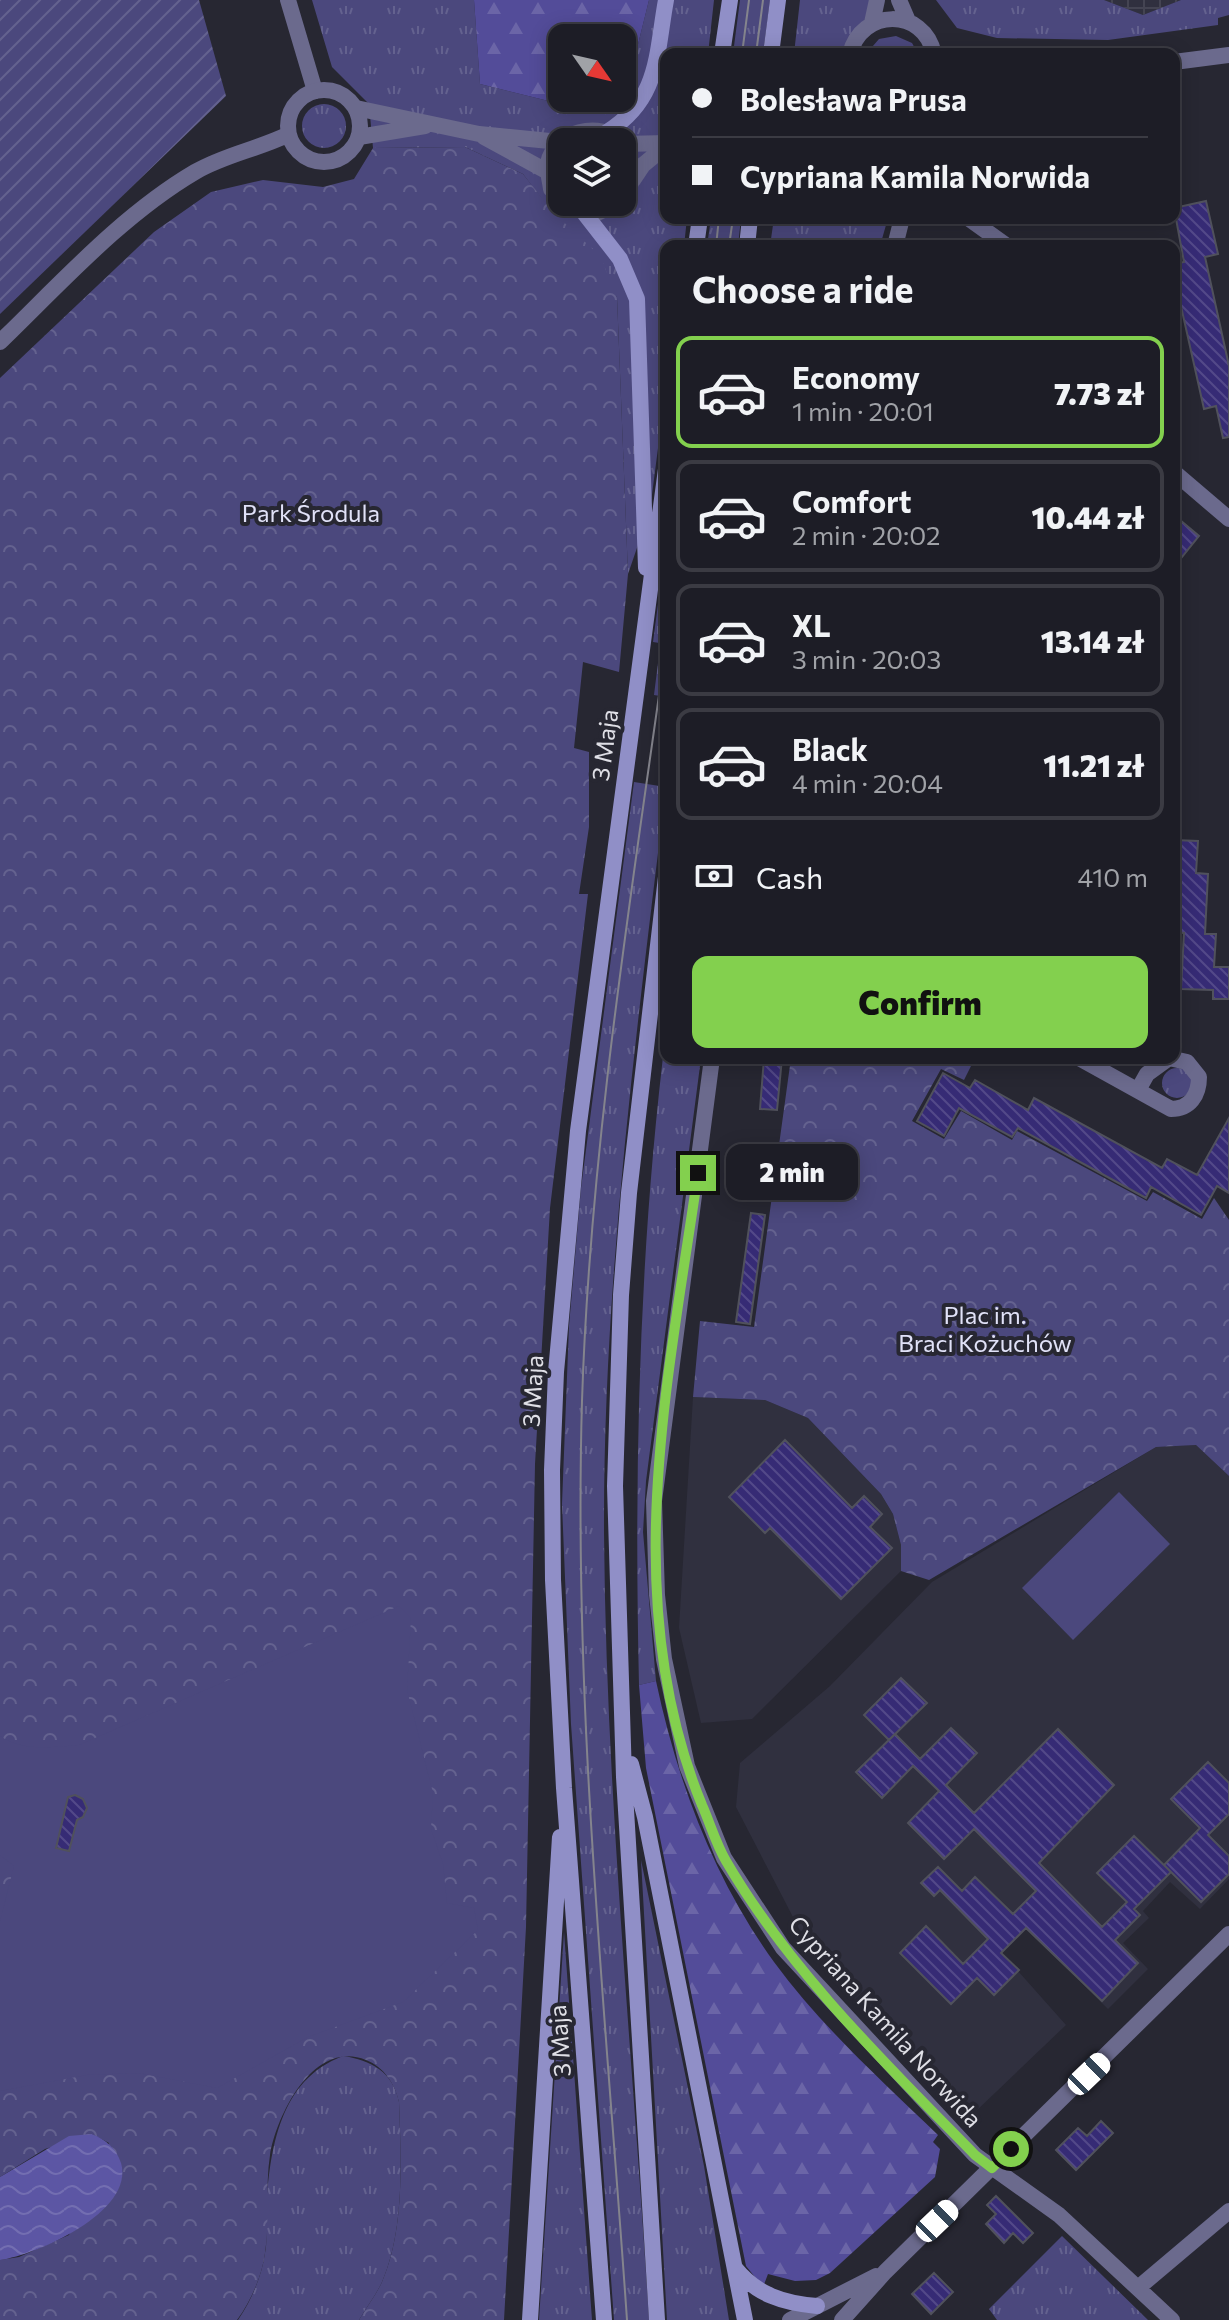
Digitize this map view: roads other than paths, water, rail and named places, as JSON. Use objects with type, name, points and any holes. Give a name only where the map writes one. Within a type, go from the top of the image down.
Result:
[{"type":"main road","points":[[626,128],[657,69],[666,0]]},
{"type":"main road","points":[[723,48],[730,0]]},
{"type":"main road","points":[[772,48],[778,0]]},
{"type":"main road","points":[[587,216],[620,259],[637,299],[641,347],[642,522],[649,596]]},
{"type":"main road","name":"3 Maja","points":[[604,2320],[564,1788],[553,1580],[556,1372],[580,1115],[660,514]]},
{"type":"main road","points":[[657,2320],[622,1731],[615,1486],[621,1295],[635,1133],[660,927]]},
{"type":"main road","points":[[622,1731],[645,1817],[745,2320]]},
{"type":"main road","points":[[530,2320],[552,1934],[564,1788]]},
{"type":"main road","points":[[733,2266],[749,2285],[762,2293],[795,2304],[817,2306]]},
{"type":"street","points":[[288,0],[315,91]]},
{"type":"street","points":[[872,23],[877,0]]},
{"type":"street","points":[[899,0],[908,21]]},
{"type":"street","points":[[853,48],[860,33],[872,23],[889,18],[908,21],[928,36],[932,48]]},
{"type":"street","points":[[1180,61],[1229,55]]},
{"type":"street","points":[[315,91],[341,94],[356,108],[360,117],[359,137],[345,157],[319,163],[306,159],[287,135],[293,108],[301,97],[315,91]]},
{"type":"street","points":[[356,108],[479,134],[548,141]]},
{"type":"street","points":[[359,137],[438,124]]},
{"type":"street","points":[[479,134],[548,172]]},
{"type":"street","points":[[0,342],[129,220],[164,192],[197,170],[287,135]]},
{"type":"street","points":[[636,141],[660,143]]},
{"type":"street","points":[[636,175],[660,149]]},
{"type":"street","points":[[976,224],[999,240]]},
{"type":"street","points":[[1180,477],[1229,519]]},
{"type":"street","points":[[1090,1064],[1171,1109],[1189,1104],[1196,1095],[1199,1077],[1187,1062],[1180,1060]]},
{"type":"street","name":"Cypriana Kamila Norwida","points":[[711,1064],[654,1501],[657,1595],[673,1713],[687,1766],[724,1858],[783,1948],[951,2131],[992,2168],[1059,2215],[1172,2320]]},
{"type":"street","points":[[1138,1090],[1147,1074],[1161,1064]]},
{"type":"street","points":[[842,2320],[885,2272],[1229,1934]]},
{"type":"street","points":[[1139,2287],[1229,2211]]},
{"type":"street","points":[[790,2320],[885,2272]]},
{"type":"water","points":[[92,2134],[110,2145],[121,2163],[121,2181],[113,2198],[98,2214],[58,2240],[0,2260],[0,2177],[69,2136]]},
{"type":"tram line","points":[[743,48],[749,0]]},
{"type":"tram line","points":[[757,48],[763,0]]},
{"type":"tram line","points":[[717,240],[718,224]]},
{"type":"tram line","points":[[730,240],[732,224]]},
{"type":"tram line","points":[[627,2320],[587,1746],[580,1516],[582,1401],[586,1306],[603,1117],[660,688]]},
{"type":"park label","name":"Park Środula","points":[[311,512]]},
{"type":"park label","name":"Plac im. Braci Kożuchów","points":[[985,1328]]}]
